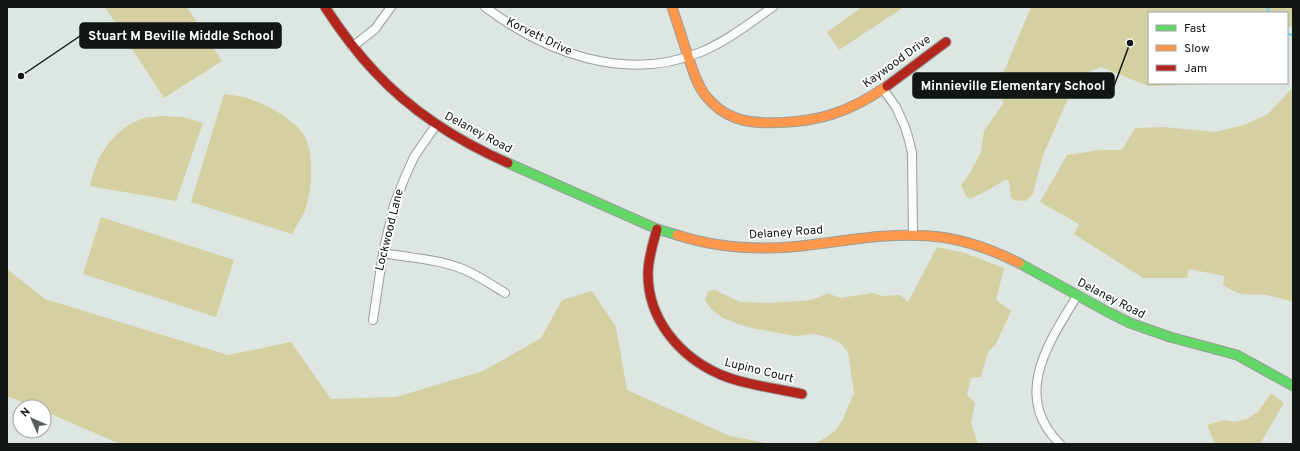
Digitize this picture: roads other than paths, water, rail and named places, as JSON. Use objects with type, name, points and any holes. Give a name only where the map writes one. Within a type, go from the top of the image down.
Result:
[{"type":"street","name":"Delaney Road","points":[[325,7],[352,47],[369,66],[410,106],[436,125],[483,152],[657,229],[684,238],[706,243],[729,247],[752,248],[794,247],[890,235],[914,234],[953,239],[981,246],[1011,259],[1113,315],[1156,333],[1236,355],[1293,386]]},
{"type":"street","points":[[352,47],[375,29],[391,7]]},
{"type":"street","name":"Korvett Drive","points":[[485,7],[514,27],[572,54],[613,64],[631,65],[666,61],[701,52],[742,29],[773,7]]},
{"type":"street","name":"Kaywood Drive","points":[[672,7],[696,80],[706,97],[723,112],[732,117],[750,122],[786,122],[832,114],[856,104],[883,89],[946,42]]},
{"type":"street","points":[[883,89],[896,107],[905,127],[912,153],[914,234]]},
{"type":"street","name":"Lockwood Lane","points":[[372,320],[383,253],[394,205],[414,157],[436,125]]},
{"type":"street","name":"Lupino Court","points":[[657,229],[649,254],[648,282],[655,311],[670,338],[690,358],[706,368],[720,374],[802,394]]},
{"type":"street","points":[[383,253],[433,261],[456,267],[485,280],[505,293]]},
{"type":"street","points":[[1060,444],[1041,416],[1038,404],[1037,382],[1043,358],[1077,296]]},
{"type":"waterway","points":[[1267,7],[1269,12]]},
{"type":"waterway","points":[[1288,34],[1293,35]]},
{"type":"place","name":"Minnieville Elementary School","points":[[1130,43]]},
{"type":"place","name":"Stuart M Beville Middle School","points":[[21,76]]}]
